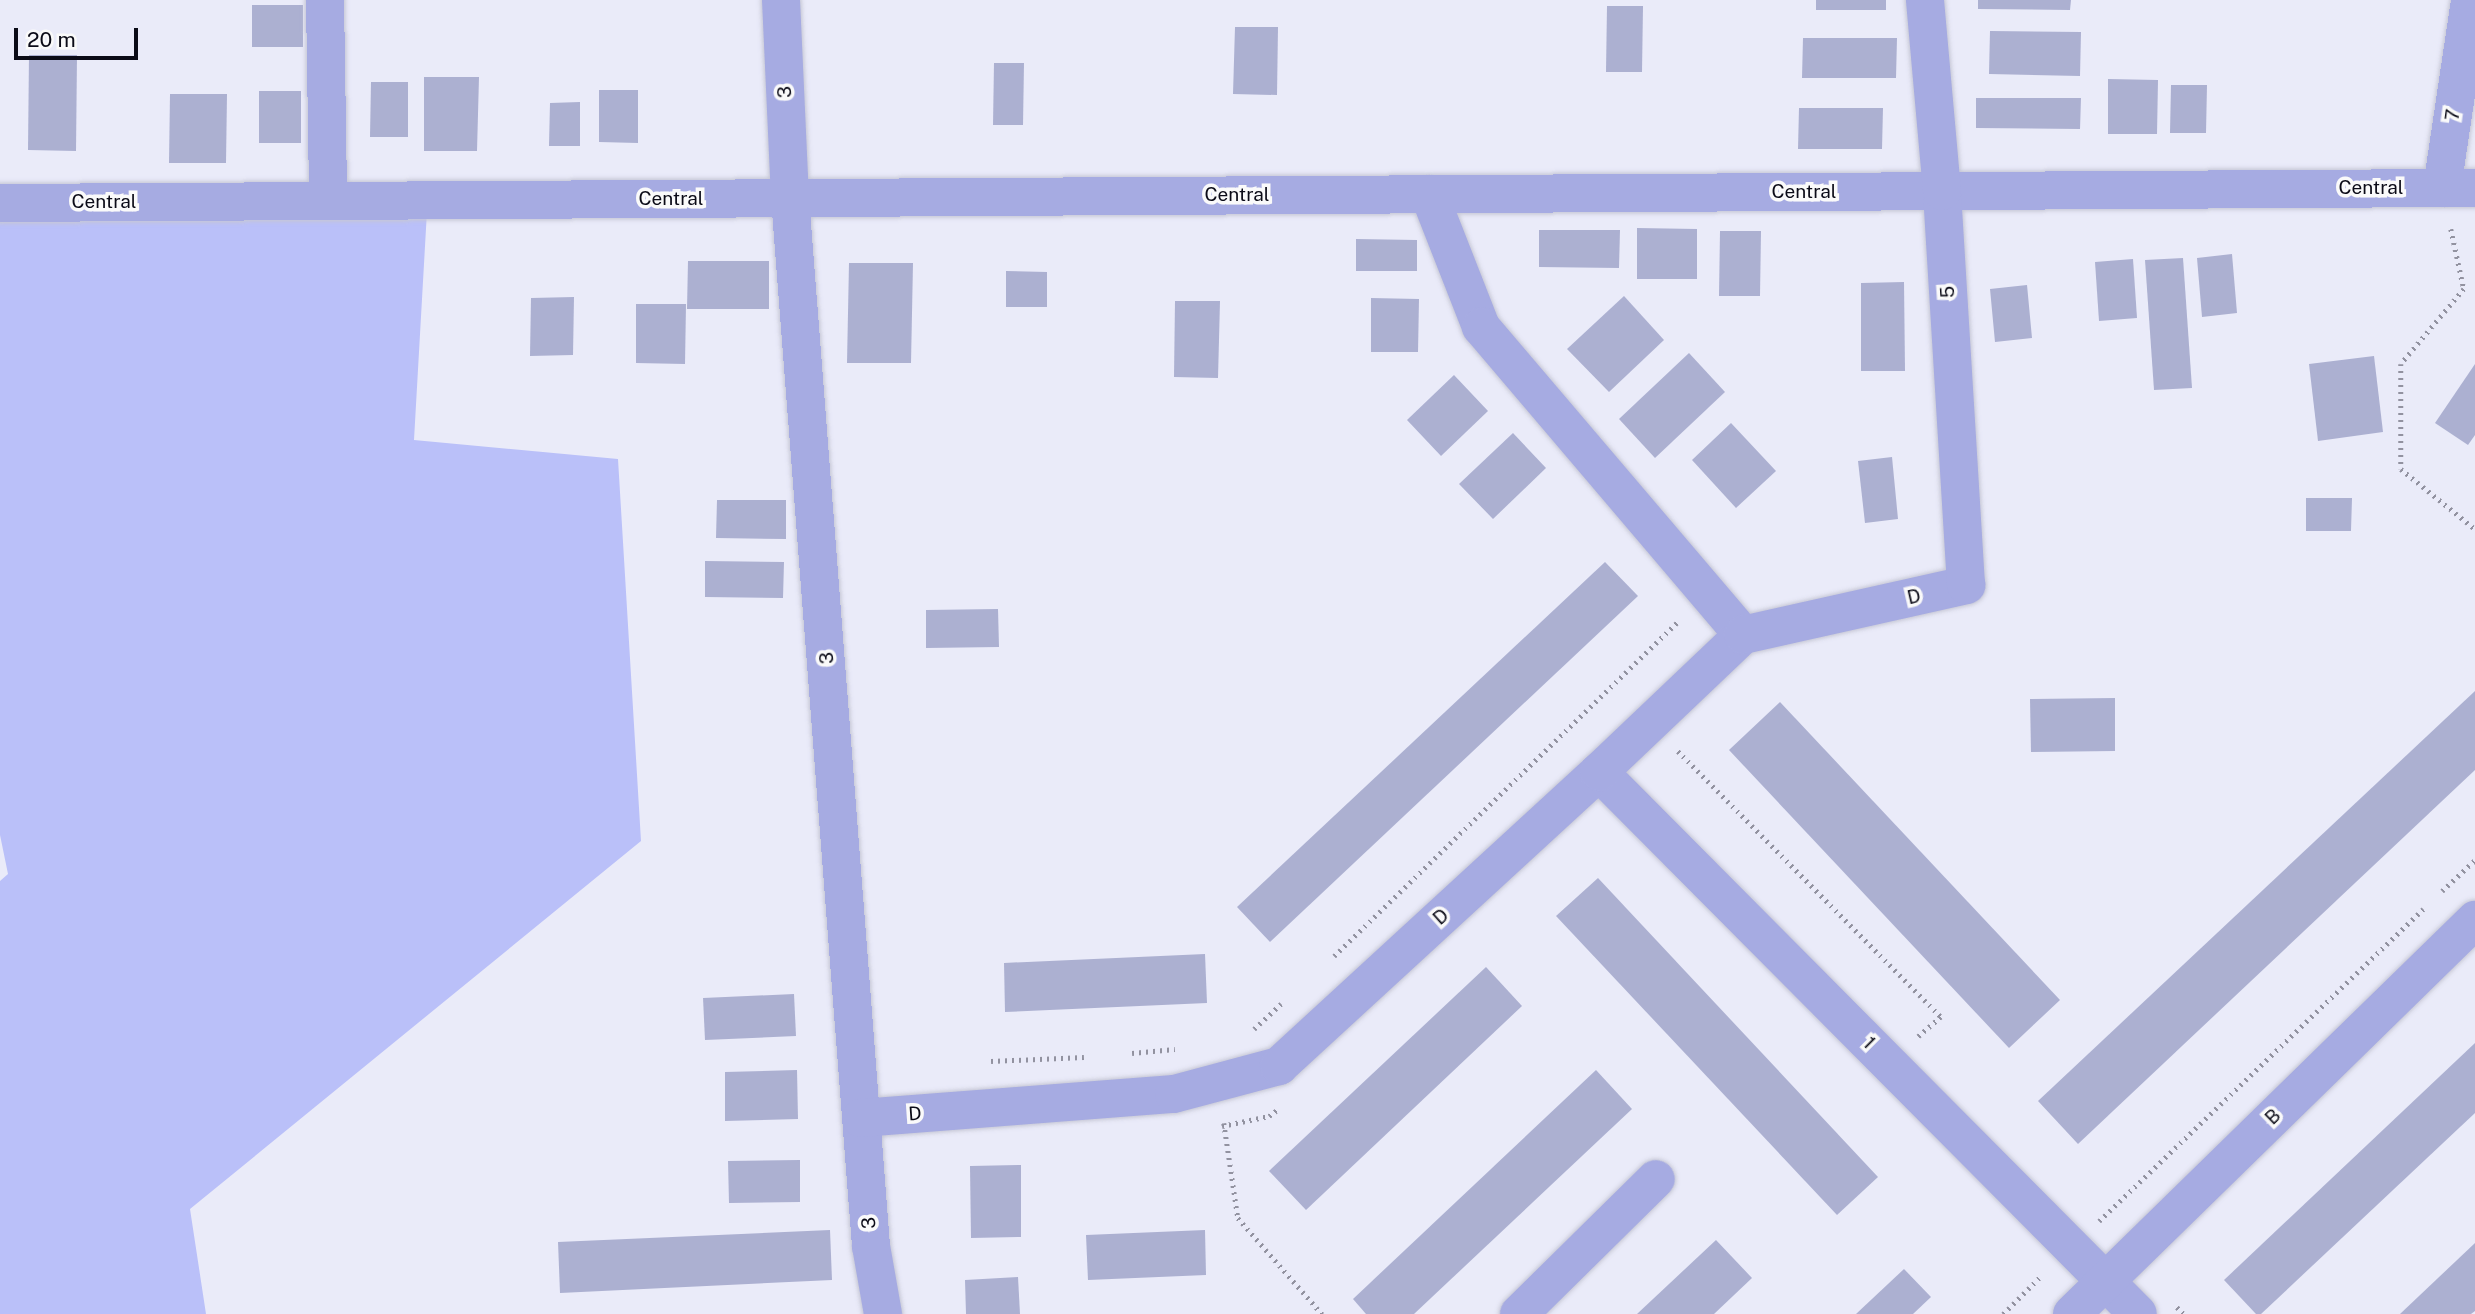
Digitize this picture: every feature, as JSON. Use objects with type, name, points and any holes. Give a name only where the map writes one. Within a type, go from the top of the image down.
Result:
[{"type":"street","points":[[324,0],[328,201]]},
{"type":"street","name":"3","points":[[781,0],[790,198],[861,1118],[871,1246],[883,1314]]},
{"type":"street","name":"5","points":[[1925,0],[1941,191],[1966,585]]},
{"type":"street","name":"7","points":[[2459,188],[2470,0]]},
{"type":"street","name":"Central","points":[[0,203],[2459,188]]},
{"type":"street","points":[[1429,194],[1481,327],[1743,635]]},
{"type":"street","name":"D","points":[[861,1118],[1174,1094],[1279,1066],[1599,772],[1743,635],[1966,585]]},
{"type":"street","name":"1","points":[[1599,772],[2073,1248],[2118,1269],[2137,1314]]},
{"type":"street","name":"B","points":[[2072,1314],[2475,919]]},
{"type":"street","points":[[1519,1314],[1656,1179]]},
{"type":"path","points":[[2459,188],[2464,289],[2401,365],[2401,469],[2475,529]]},
{"type":"path","points":[[1329,960],[1708,593]]},
{"type":"path","points":[[1651,722],[1703,778],[1941,1017],[1912,1042]]},
{"type":"path","points":[[2435,898],[2475,860]]},
{"type":"path","points":[[2184,1314],[2118,1269],[2096,1223],[2425,907]]},
{"type":"path","points":[[1251,1031],[1290,996]]},
{"type":"path","points":[[1119,1055],[1188,1048]]},
{"type":"path","points":[[991,1061],[1093,1057]]},
{"type":"path","points":[[1218,1082],[1238,1218],[1322,1314]]},
{"type":"path","points":[[2003,1314],[2073,1248]]},
{"type":"shaded area","points":[[0,210],[427,211],[414,440],[618,459],[641,841],[190,1209],[206,1314],[0,1314],[0,881],[8,874],[0,835]]},
{"type":"building","points":[[1816,0],[1886,0],[1886,10],[1816,10]]},
{"type":"building","points":[[1978,0],[2071,0],[2070,10],[1978,9]]},
{"type":"building","points":[[252,5],[303,5],[303,47],[252,47]]},
{"type":"building","points":[[1607,6],[1643,6],[1642,72],[1606,72]]},
{"type":"building","points":[[1235,27],[1278,27],[1277,95],[1233,94]]},
{"type":"building","points":[[1990,31],[2081,32],[2080,76],[1989,74]]},
{"type":"building","points":[[1803,38],[1897,38],[1896,78],[1802,78]]},
{"type":"building","points":[[29,55],[77,55],[76,151],[28,150]]},
{"type":"building","points":[[994,63],[1024,63],[1023,125],[993,125]]},
{"type":"building","points":[[424,77],[479,77],[477,151],[424,151]]},
{"type":"building","points":[[2108,79],[2158,80],[2157,134],[2108,134]]},
{"type":"building","points":[[371,82],[408,82],[408,137],[370,137]]},
{"type":"building","points":[[2171,85],[2207,85],[2206,133],[2170,133]]},
{"type":"building","points":[[599,90],[638,90],[638,143],[599,142]]},
{"type":"building","points":[[259,91],[301,91],[301,143],[259,143]]},
{"type":"building","points":[[170,94],[227,94],[226,163],[169,163]]},
{"type":"building","points":[[1976,98],[2081,98],[2080,129],[1976,128]]},
{"type":"building","points":[[580,102],[580,146],[549,146],[550,103]]},
{"type":"building","points":[[1799,108],[1883,108],[1882,149],[1798,149]]},
{"type":"building","points":[[1637,228],[1697,229],[1697,279],[1637,279]]},
{"type":"building","points":[[1539,230],[1620,230],[1619,268],[1539,267]]},
{"type":"building","points":[[1720,231],[1761,231],[1760,296],[1719,296]]},
{"type":"building","points":[[1356,239],[1417,240],[1417,271],[1356,271]]},
{"type":"building","points":[[2232,254],[2237,313],[2202,317],[2197,258]]},
{"type":"building","points":[[2183,258],[2192,388],[2154,390],[2145,260]]},
{"type":"building","points":[[2133,259],[2137,318],[2099,321],[2095,262]]},
{"type":"building","points":[[688,261],[769,261],[769,309],[687,309]]},
{"type":"building","points":[[849,263],[913,263],[911,363],[847,363]]},
{"type":"building","points":[[1006,271],[1047,272],[1047,307],[1006,307]]},
{"type":"building","points":[[1904,282],[1905,371],[1861,371],[1861,283]]},
{"type":"building","points":[[2027,285],[2032,338],[1995,342],[1990,289]]},
{"type":"building","points":[[1624,296],[1664,340],[1609,392],[1567,349]]},
{"type":"building","points":[[574,297],[573,355],[530,356],[531,298]]},
{"type":"building","points":[[1371,298],[1419,299],[1418,352],[1371,352]]},
{"type":"building","points":[[1175,301],[1220,301],[1218,378],[1174,377]]},
{"type":"building","points":[[636,304],[686,304],[685,364],[636,363]]},
{"type":"building","points":[[1689,353],[1725,392],[1655,458],[1619,419]]},
{"type":"building","points":[[2374,356],[2383,432],[2318,441],[2309,364]]},
{"type":"building","points":[[2475,364],[2475,435],[2468,445],[2435,423]]},
{"type":"building","points":[[1454,375],[1488,411],[1441,456],[1407,420]]},
{"type":"building","points":[[1731,423],[1776,471],[1736,508],[1692,460]]},
{"type":"building","points":[[1513,433],[1546,468],[1493,519],[1459,484]]},
{"type":"building","points":[[1892,457],[1898,519],[1865,523],[1858,461]]},
{"type":"building","points":[[2306,498],[2352,498],[2351,531],[2306,531]]},
{"type":"building","points":[[717,500],[786,500],[786,539],[716,538]]},
{"type":"building","points":[[705,561],[784,562],[783,598],[705,597]]},
{"type":"building","points":[[1605,562],[1638,596],[1270,942],[1237,907]]},
{"type":"building","points":[[998,609],[999,647],[926,648],[926,610]]},
{"type":"building","points":[[2475,691],[2475,770],[2078,1144],[2038,1101]]},
{"type":"building","points":[[2115,698],[2115,751],[2031,752],[2030,699]]},
{"type":"building","points":[[1780,702],[2060,1000],[2009,1048],[1729,750]]},
{"type":"building","points":[[1598,878],[1878,1177],[1837,1215],[1556,916]]},
{"type":"building","points":[[1205,954],[1207,1003],[1005,1012],[1004,963]]},
{"type":"building","points":[[1486,967],[1522,1006],[1306,1210],[1269,1171]]},
{"type":"building","points":[[794,994],[796,1036],[705,1040],[703,998]]},
{"type":"building","points":[[2475,1043],[2475,1113],[2261,1314],[2256,1314],[2224,1280]]},
{"type":"building","points":[[797,1070],[798,1119],[725,1121],[725,1072]]},
{"type":"building","points":[[1596,1070],[1632,1109],[1414,1314],[1366,1314],[1353,1299]]},
{"type":"building","points":[[800,1160],[800,1202],[729,1203],[728,1161]]},
{"type":"building","points":[[1021,1165],[1021,1237],[971,1238],[970,1166]]},
{"type":"building","points":[[830,1230],[832,1280],[560,1293],[558,1242]]},
{"type":"building","points":[[1205,1230],[1206,1275],[1088,1280],[1086,1235]]},
{"type":"building","points":[[1716,1240],[1752,1278],[1714,1314],[1637,1314]]},
{"type":"building","points":[[2475,1243],[2475,1311],[2471,1314],[2400,1314]]},
{"type":"building","points":[[1904,1269],[1931,1297],[1913,1314],[1856,1314]]},
{"type":"building","points":[[1018,1277],[1020,1314],[966,1314],[965,1280]]}]
